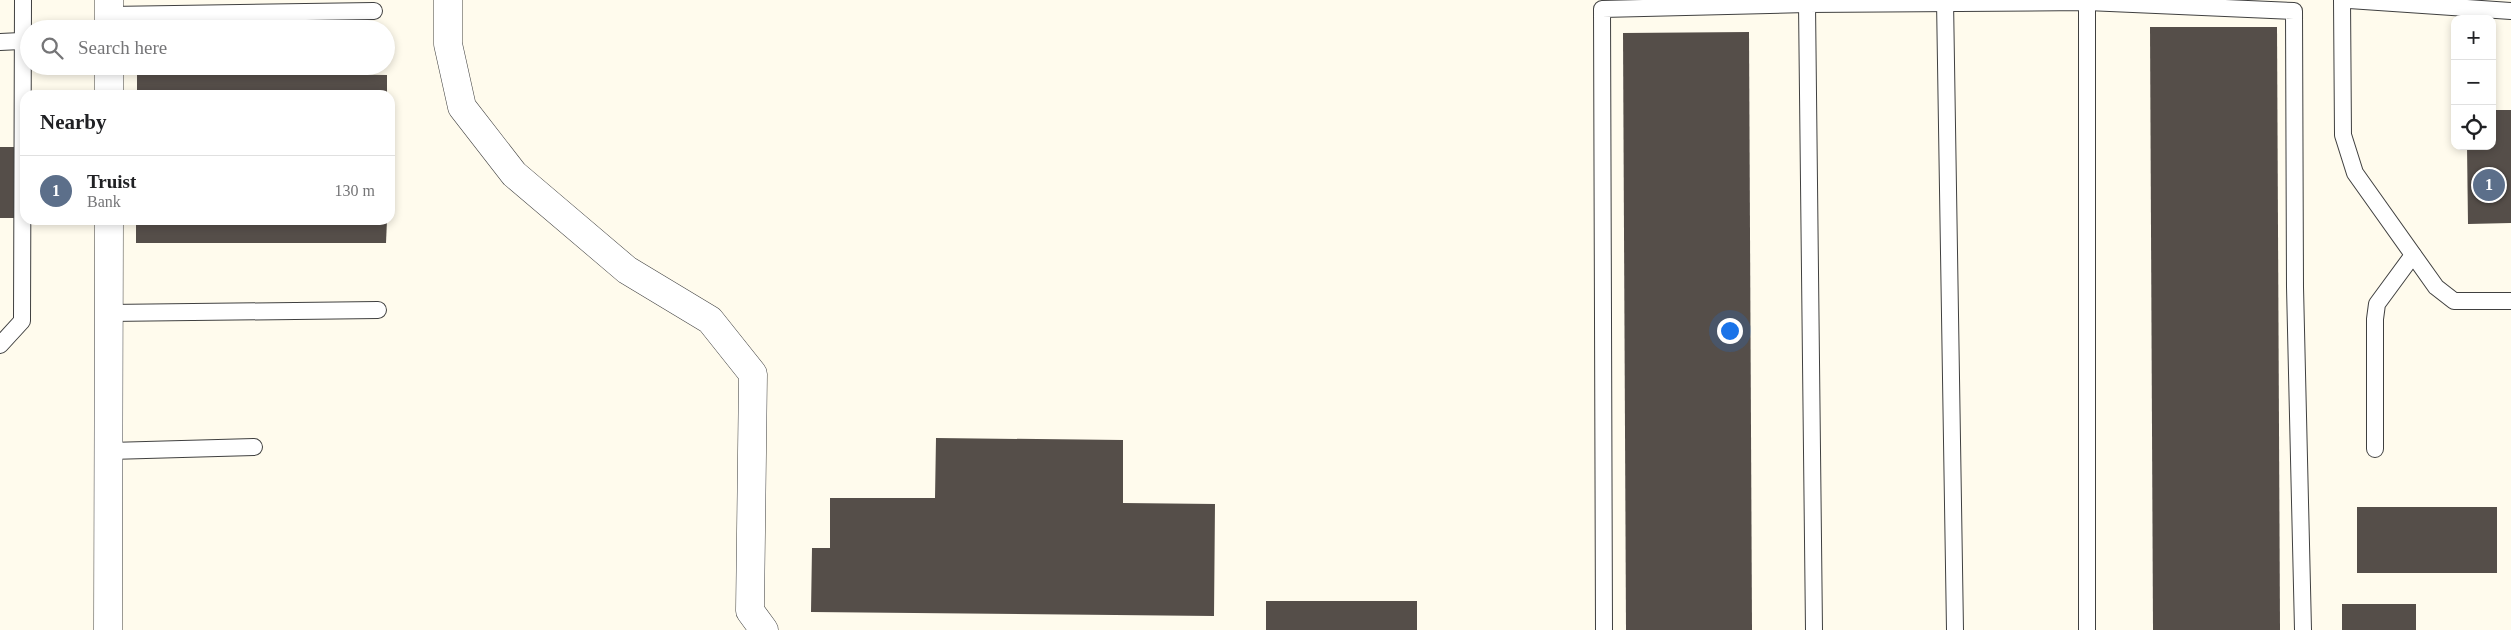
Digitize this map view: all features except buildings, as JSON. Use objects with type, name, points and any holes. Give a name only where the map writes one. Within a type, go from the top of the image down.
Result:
[{"type":"street","points":[[448,0],[448,44],[462,107],[514,174],[627,270],[710,320],[753,374],[750,611],[764,630]]},
{"type":"street","points":[[109,75],[109,90]]},
{"type":"street","points":[[108,630],[110,451],[109,225]]},
{"type":"lane","points":[[22,0],[22,20]]},
{"type":"lane","points":[[1946,0],[1955,630]]},
{"type":"lane","points":[[1604,630],[1602,4],[1807,4],[1946,0],[2087,2],[2294,11],[2295,287],[2303,630]]},
{"type":"lane","points":[[2342,0],[2343,135],[2355,173],[2436,287],[2454,300],[2511,301]]},
{"type":"lane","points":[[2349,0],[2511,12]]},
{"type":"lane","points":[[2087,2],[2087,630]]},
{"type":"lane","points":[[1807,4],[1814,630]]},
{"type":"lane","points":[[109,15],[374,12]]},
{"type":"lane","points":[[0,42],[20,41]]},
{"type":"lane","points":[[21,75],[21,90]]},
{"type":"lane","points":[[0,345],[22,321],[22,225]]},
{"type":"lane","points":[[2374,449],[2374,319],[2377,304],[2413,254]]},
{"type":"lane","points":[[108,313],[378,310]]},
{"type":"lane","points":[[110,451],[254,447]]},
{"type":"place","name":"Truist","points":[[2489,185]]}]
